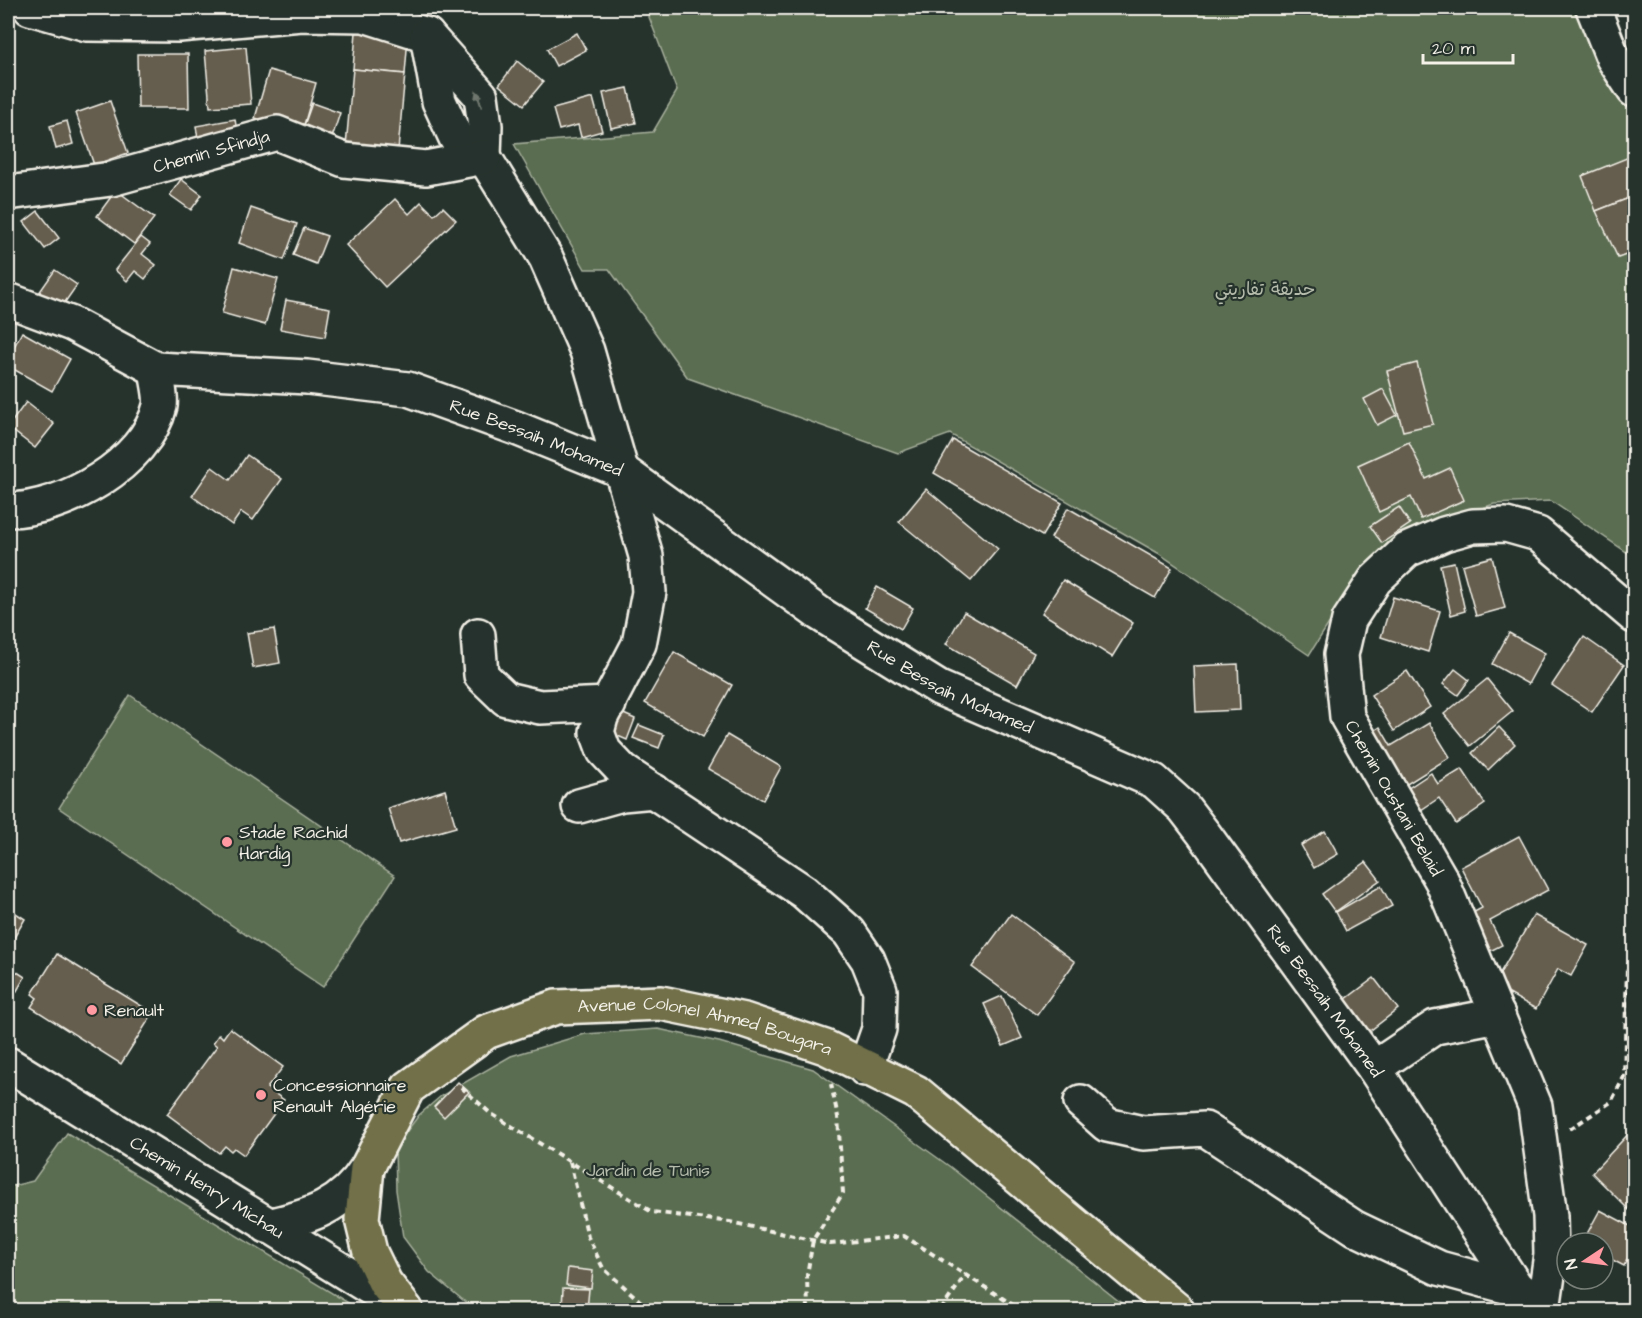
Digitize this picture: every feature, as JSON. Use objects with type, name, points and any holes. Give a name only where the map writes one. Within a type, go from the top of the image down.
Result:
[{"type":"main road","name":"Avenue Colonel Ahmed Bougara","points":[[406,1311],[385,1283],[370,1252],[362,1219],[367,1168],[408,1088],[486,1032],[556,1007],[661,1003],[744,1020],[825,1047],[865,1069],[916,1092],[1177,1311]]},
{"type":"street","points":[[30,8],[87,24],[179,25],[302,14],[364,15],[427,35],[440,101],[456,138],[484,157],[546,258],[587,351],[646,556],[649,592],[639,644],[601,717],[597,732],[604,751],[623,771],[804,892],[849,932],[868,960],[880,990],[879,1029],[865,1069]]},
{"type":"street","points":[[1593,8],[1613,58],[1635,90]]},
{"type":"street","name":"Chemin Sfindja","points":[[8,193],[111,179],[277,133],[344,160],[426,168],[484,157]]},
{"type":"street","points":[[8,300],[72,324],[156,369],[160,405],[144,443],[89,488],[29,510],[8,510]]},
{"type":"street","name":"Rue Bessaih Mohamed","points":[[156,369],[307,377],[408,389],[516,428],[622,471],[820,614],[939,688],[1154,781],[1184,808],[1204,834],[1374,1068],[1531,1304]]},
{"type":"street","name":"Chemin Oustani Belaid","points":[[1531,1304],[1551,1254],[1550,1216],[1535,1106],[1442,881],[1347,717],[1341,655],[1349,620],[1375,580],[1407,550],[1444,534],[1473,526],[1506,525],[1538,534],[1635,616]]},
{"type":"street","points":[[478,635],[481,675],[506,699],[540,707],[609,704]]},
{"type":"street","points":[[579,806],[622,794],[654,791]]},
{"type":"street","points":[[1374,1068],[1435,1027],[1498,1015]]},
{"type":"street","name":"Chemin Henry Michau","points":[[8,1065],[406,1311]]},
{"type":"street","points":[[1081,1102],[1107,1125],[1143,1133],[1205,1129],[1355,1228],[1439,1269],[1531,1304]]},
{"type":"street","points":[[267,1226],[290,1221],[329,1207],[345,1196],[367,1168]]},
{"type":"path","points":[[1541,1148],[1611,1102],[1624,1077],[1627,966],[1635,957]]},
{"type":"path","points":[[808,1311],[807,1275],[813,1240],[843,1193],[837,1117],[831,1082]]},
{"type":"path","points":[[458,1084],[490,1113],[652,1212],[730,1222],[830,1244],[904,1236],[1021,1311]]},
{"type":"path","points":[[570,1162],[588,1237],[603,1268],[650,1311]]},
{"type":"path","points":[[941,1311],[966,1274]]},
{"type":"green space","name":"حديقة تفاريتي","points":[[652,8],[1572,8],[1634,110],[1634,557],[1551,501],[1494,504],[1409,532],[1366,565],[1309,655],[1158,553],[950,434],[898,453],[688,378],[609,269],[585,269],[514,144],[653,132],[677,91],[649,17]]},
{"type":"green space","name":"Stade Rachid Hardig","points":[[130,695],[395,876],[323,987],[59,808]]},
{"type":"green space","name":"Jardin de Tunis","points":[[658,1029],[719,1042],[813,1069],[949,1166],[1130,1310],[475,1310],[429,1272],[403,1237],[396,1190],[395,1147],[419,1115],[441,1096],[511,1056],[585,1034]]},
{"type":"green space","points":[[67,1133],[360,1310],[8,1310],[8,1187],[33,1181]]},
{"type":"building","points":[[356,32],[408,37],[405,74],[353,69]]},
{"type":"building","points":[[577,33],[586,50],[556,66],[547,49]]},
{"type":"building","points":[[246,47],[251,104],[210,107],[205,51]]},
{"type":"building","points":[[137,54],[188,54],[189,108],[138,108]]},
{"type":"building","points":[[517,61],[543,82],[524,105],[499,85]]},
{"type":"building","points":[[353,69],[405,74],[398,150],[346,146]]},
{"type":"building","points":[[269,70],[316,83],[304,125],[280,119],[279,124],[255,118]]},
{"type":"building","points":[[628,88],[636,123],[611,128],[603,93]]},
{"type":"building","points":[[593,98],[602,131],[581,137],[578,125],[559,130],[553,109]]},
{"type":"building","points":[[110,101],[128,153],[94,165],[76,113]]},
{"type":"building","points":[[312,103],[340,113],[330,144],[301,134]]},
{"type":"building","points":[[235,119],[238,139],[199,145],[196,126]]},
{"type":"building","points":[[67,121],[73,144],[56,149],[50,126]]},
{"type":"building","points":[[1634,155],[1634,196],[1596,211],[1582,176]]},
{"type":"building","points":[[181,179],[202,195],[191,210],[170,195]]},
{"type":"building","points":[[116,190],[154,218],[134,244],[97,216]]},
{"type":"building","points":[[1634,196],[1634,252],[1618,258],[1596,211]]},
{"type":"building","points":[[395,199],[409,214],[421,202],[434,215],[443,207],[456,220],[385,287],[346,245]]},
{"type":"building","points":[[251,208],[297,224],[284,260],[239,243]]},
{"type":"building","points":[[38,211],[59,238],[45,249],[24,222]]},
{"type":"building","points":[[304,228],[327,236],[316,264],[293,255]]},
{"type":"building","points":[[141,237],[150,244],[142,254],[156,265],[145,279],[135,271],[127,281],[115,270]]},
{"type":"building","points":[[234,267],[278,279],[265,325],[222,313]]},
{"type":"building","points":[[55,270],[77,285],[56,315],[34,300]]},
{"type":"building","points":[[286,300],[330,308],[325,337],[280,329]]},
{"type":"building","points":[[22,332],[70,359],[52,391],[8,366],[8,358]]},
{"type":"building","points":[[1417,363],[1433,424],[1403,431],[1387,371]]},
{"type":"building","points":[[1383,389],[1397,415],[1377,425],[1364,399]]},
{"type":"building","points":[[26,402],[54,424],[35,448],[8,427]]},
{"type":"building","points":[[953,440],[1062,503],[1042,536],[934,473]]},
{"type":"building","points":[[1409,442],[1426,479],[1450,468],[1464,500],[1421,519],[1411,497],[1379,512],[1358,465]]},
{"type":"building","points":[[247,455],[282,479],[253,520],[241,512],[232,525],[192,496],[212,467],[230,480]]},
{"type":"building","points":[[926,489],[998,549],[971,581],[899,522]]},
{"type":"building","points":[[1399,507],[1410,524],[1382,543],[1370,526]]},
{"type":"building","points":[[1068,508],[1172,568],[1155,598],[1051,538]]},
{"type":"building","points":[[1492,557],[1505,608],[1476,616],[1462,565]]},
{"type":"building","points":[[1454,562],[1465,611],[1451,615],[1440,565]]},
{"type":"building","points":[[1063,580],[1133,623],[1112,657],[1042,613]]},
{"type":"building","points":[[877,587],[913,608],[901,629],[865,608]]},
{"type":"building","points":[[1393,597],[1440,611],[1428,652],[1381,637]]},
{"type":"building","points":[[964,612],[1034,653],[1017,685],[946,644]]},
{"type":"building","points":[[274,629],[280,663],[253,668],[247,633]]},
{"type":"building","points":[[1509,633],[1545,653],[1528,684],[1492,664]]},
{"type":"building","points":[[1584,637],[1624,665],[1592,712],[1552,685]]},
{"type":"building","points":[[674,652],[732,685],[703,737],[645,703]]},
{"type":"building","points":[[1238,664],[1240,710],[1196,712],[1194,666]]},
{"type":"building","points":[[1455,669],[1469,680],[1458,695],[1443,684]]},
{"type":"building","points":[[1407,671],[1430,707],[1394,731],[1371,695]]},
{"type":"building","points":[[1487,679],[1513,711],[1470,746],[1444,714]]},
{"type":"building","points":[[619,712],[635,719],[627,740],[611,733]]},
{"type":"building","points":[[1429,723],[1450,757],[1399,789],[1367,736],[1380,727],[1391,746]]},
{"type":"building","points":[[639,725],[664,735],[659,748],[633,738]]},
{"type":"building","points":[[1499,727],[1515,744],[1488,770],[1472,753]]},
{"type":"building","points":[[727,735],[781,767],[763,800],[708,769]]},
{"type":"building","points":[[1462,769],[1485,804],[1456,824],[1439,798],[1418,812],[1404,791],[1431,773],[1438,784]]},
{"type":"building","points":[[445,790],[456,827],[399,843],[388,808]]},
{"type":"building","points":[[1325,831],[1338,854],[1314,868],[1301,845]]},
{"type":"building","points":[[1519,836],[1548,890],[1490,921],[1502,945],[1482,955],[1463,918],[1482,908],[1461,867]]},
{"type":"building","points":[[1366,862],[1380,880],[1335,912],[1322,894]]},
{"type":"building","points":[[1381,886],[1392,906],[1346,931],[1336,912]]},
{"type":"building","points":[[8,908],[25,919],[8,948]]},
{"type":"building","points":[[1011,914],[1075,962],[1037,1015],[972,967]]},
{"type":"building","points":[[1534,915],[1588,945],[1571,976],[1558,969],[1536,1009],[1493,985]]},
{"type":"building","name":"Renault","points":[[57,954],[153,1013],[121,1064],[31,1007],[37,998],[32,994]]},
{"type":"building","points":[[8,966],[25,977],[8,1006]]},
{"type":"building","points":[[1374,978],[1398,1009],[1362,1037],[1338,1005]]},
{"type":"building","points":[[1002,996],[1022,1038],[1003,1046],[984,1004]]},
{"type":"building","points":[[230,1028],[283,1067],[267,1088],[284,1100],[244,1155],[234,1148],[231,1151],[225,1146],[219,1153],[167,1114],[217,1046],[213,1043],[219,1034],[223,1038]]},
{"type":"building","points":[[458,1082],[469,1092],[444,1117],[434,1107]]},
{"type":"building","points":[[1634,1128],[1634,1205],[1629,1210],[1592,1173]]},
{"type":"building","points":[[1600,1210],[1634,1228],[1634,1245],[1624,1266],[1615,1261],[1615,1231],[1589,1231]]},
{"type":"building","points":[[568,1268],[593,1271],[591,1288],[566,1285]]},
{"type":"building","points":[[563,1288],[589,1289],[587,1310],[562,1310]]},
{"type":"place","name":"Stade Rachid Hardig","points":[[227,842]]},
{"type":"place","name":"Renault","points":[[92,1010]]},
{"type":"place","name":"Concessionnaire Renault Algérie","points":[[261,1095]]}]
